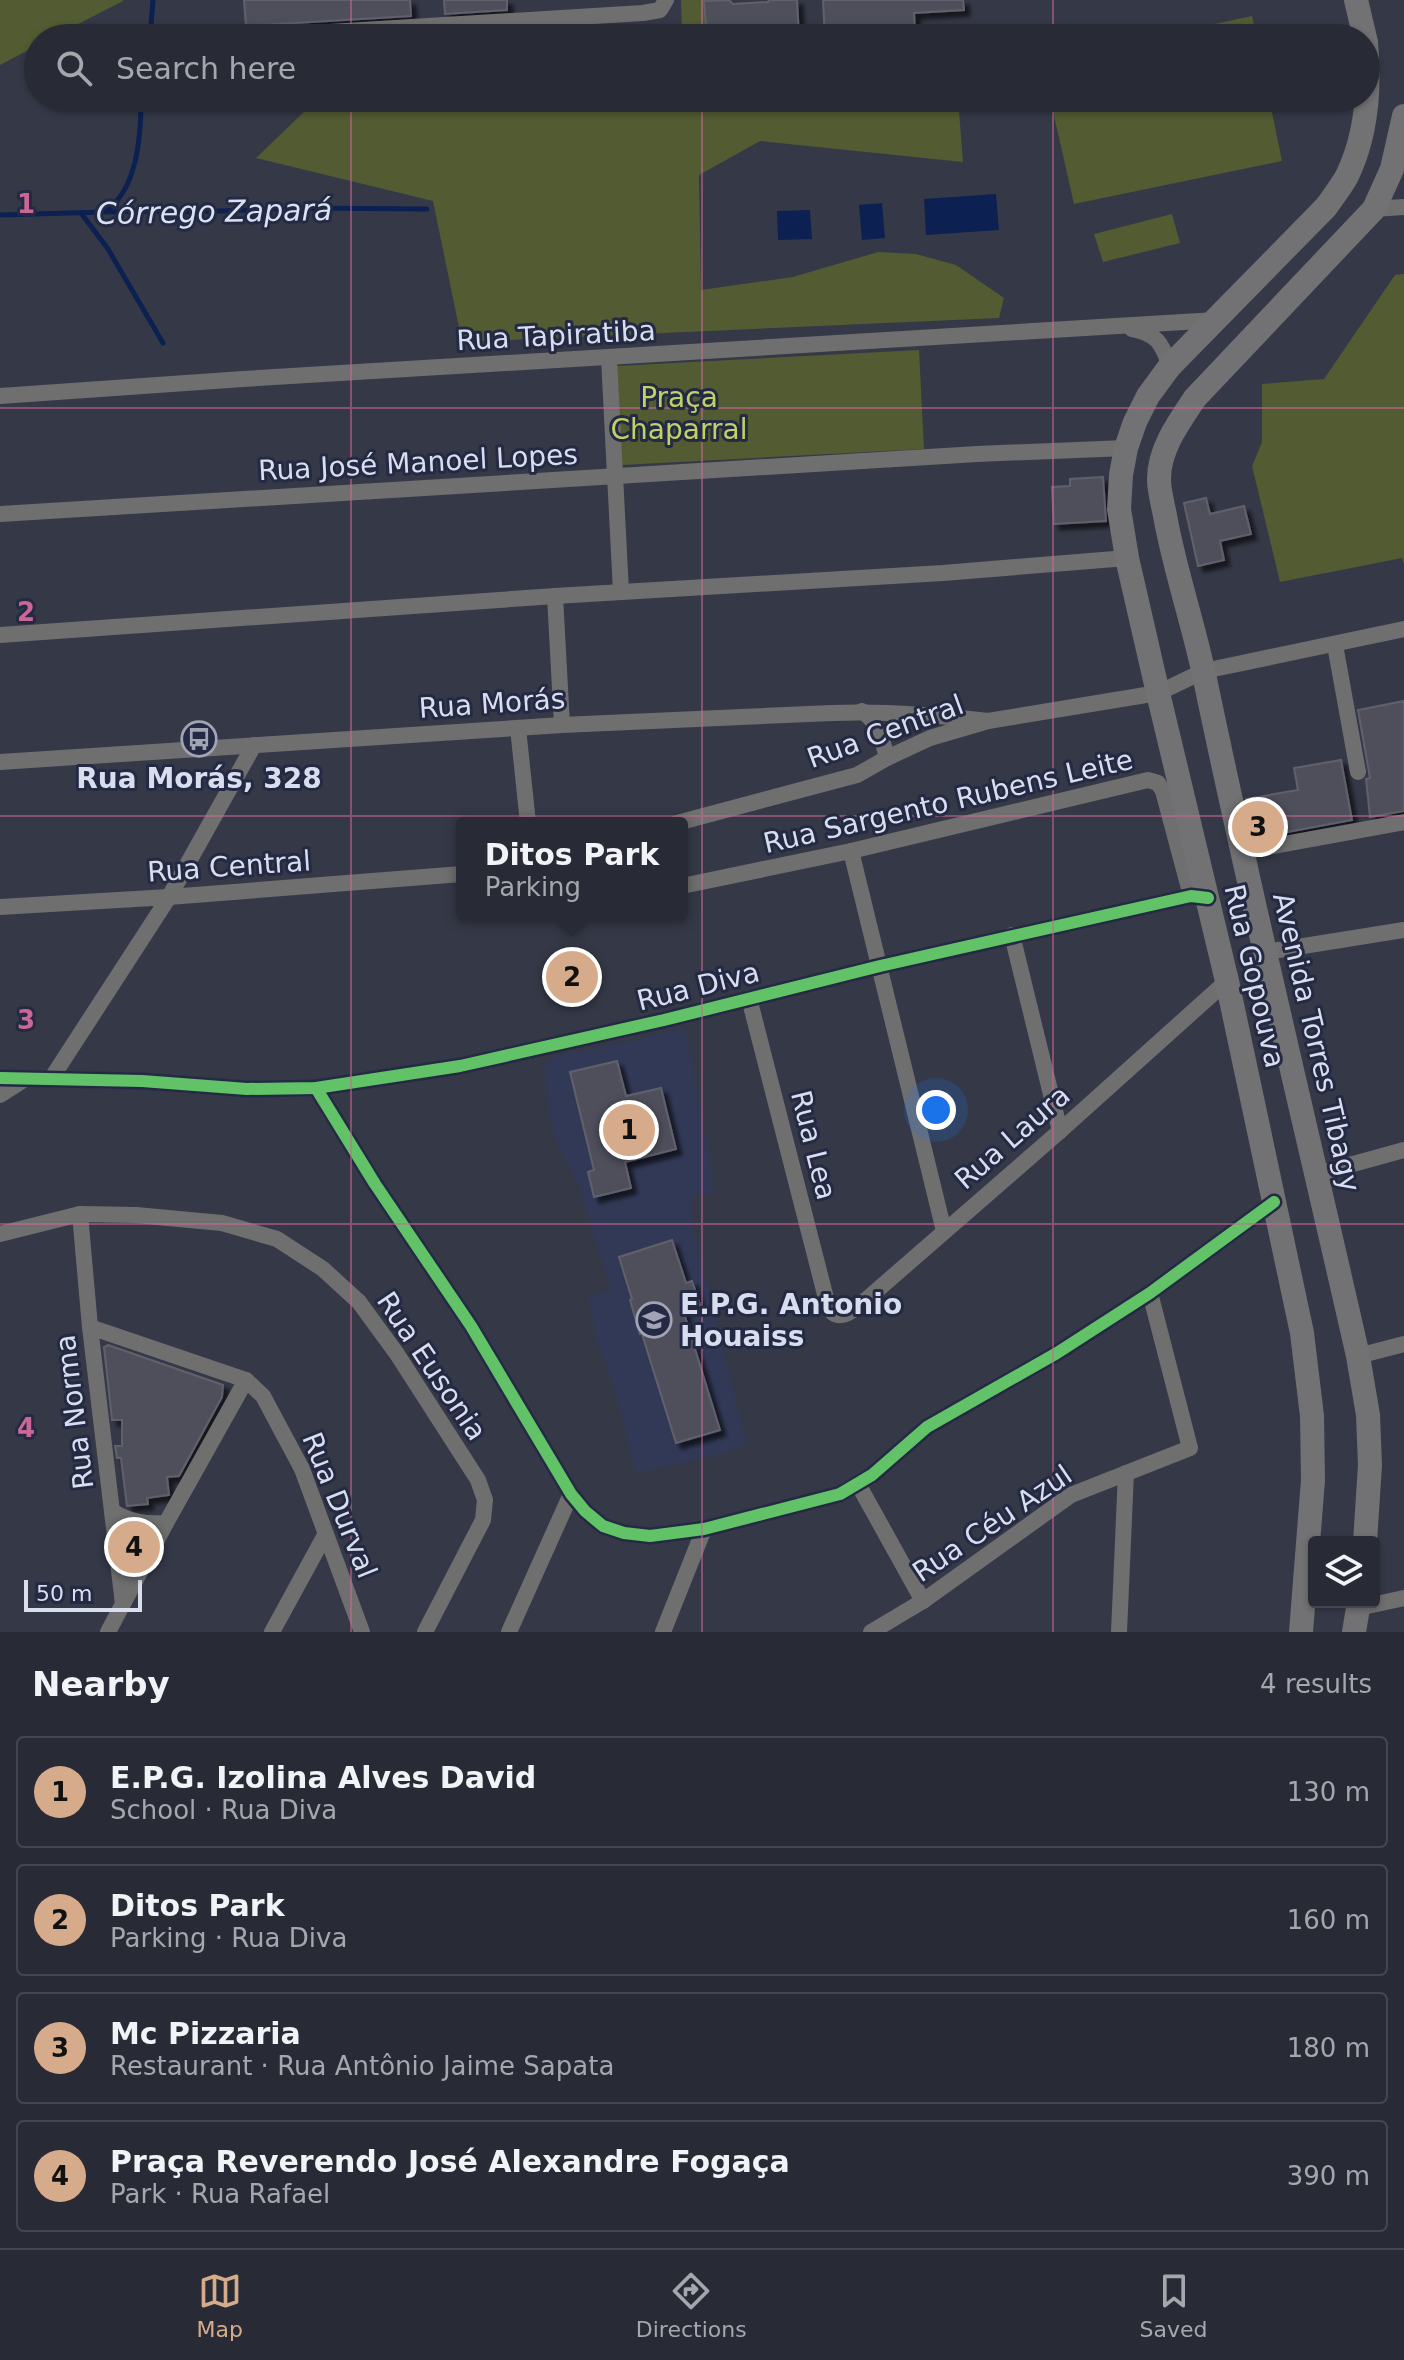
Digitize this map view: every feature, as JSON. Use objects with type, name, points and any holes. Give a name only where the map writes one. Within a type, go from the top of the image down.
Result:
[{"type":"main road","name":"Rua Gopouva","points":[[1356,0],[1362,24]]},
{"type":"main road","name":"Rua Gopouva","points":[[1301,1632],[1313,1480],[1312,1416],[1302,1333],[1227,981],[1199,897],[1119,509],[1126,448],[1148,396],[1170,366],[1326,207],[1346,177],[1359,144],[1364,112]]},
{"type":"main road","name":"Avenida Torres Tibagy","points":[[1365,1536],[1370,1465],[1368,1415],[1358,1356],[1159,484],[1162,458],[1175,428],[1195,398],[1374,209],[1392,169],[1404,116]]},
{"type":"street","points":[[462,24],[643,13],[660,10],[666,0]]},
{"type":"street","points":[[1374,209],[1404,207]]},
{"type":"street","name":"Rua Tapiratiba","points":[[0,396],[1217,320]]},
{"type":"street","name":"Rua Tapiratiba","points":[[1115,326],[1148,332],[1163,346],[1170,366]]},
{"type":"street","points":[[609,358],[621,592]]},
{"type":"street","name":"Rua José Manoel Lopes","points":[[0,514],[977,454],[1126,448]]},
{"type":"street","points":[[0,635],[555,596],[943,573],[1127,558]]},
{"type":"street","points":[[555,596],[562,725]]},
{"type":"street","name":"Rua Central","points":[[688,820],[857,775],[930,738],[988,721],[1158,693],[1204,671],[1404,629]]},
{"type":"street","points":[[1335,645],[1358,772]]},
{"type":"street","points":[[862,711],[874,721],[887,758]]},
{"type":"street","name":"Rua Morás","points":[[0,762],[562,725],[862,711],[988,721]]},
{"type":"street","points":[[518,728],[527,817]]},
{"type":"street","points":[[51,1079],[169,897],[254,745]]},
{"type":"street","name":"Rua Sargento Rubens Leite","points":[[688,885],[851,851],[1148,780],[1158,783],[1163,791],[1199,897]]},
{"type":"street","points":[[1241,852],[1404,822]]},
{"type":"street","points":[[851,851],[944,1231]]},
{"type":"street","name":"Rua Central","points":[[0,907],[456,874]]},
{"type":"street","name":"Rua Diva","points":[[0,1078],[142,1081],[247,1089],[316,1088],[460,1066],[1012,935],[1199,897]]},
{"type":"street","points":[[1266,952],[1404,930]]},
{"type":"street","points":[[1012,935],[1060,1131]]},
{"type":"street","name":"Rua Laura","points":[[828,1306],[831,1313],[838,1316],[846,1315],[859,1306],[1227,981]]},
{"type":"street","name":"Rua Lea","points":[[749,998],[828,1306]]},
{"type":"street","points":[[0,1095],[27,1078]]},
{"type":"street","points":[[316,1088],[375,1184],[471,1326],[571,1494],[603,1526],[624,1533],[650,1536],[704,1529],[840,1494],[872,1475],[927,1427],[1057,1353],[1150,1293],[1274,1202]]},
{"type":"street","points":[[1317,1174],[1404,1150]]},
{"type":"street","name":"Rua Eusonia","points":[[0,1234],[80,1214],[136,1215],[222,1223],[277,1239],[323,1269],[359,1302],[397,1354],[478,1480],[485,1500],[483,1520],[425,1632]]},
{"type":"street","name":"Rua Norma","points":[[80,1214],[90,1327],[123,1604]]},
{"type":"street","name":"Rua Céu Azul","points":[[871,1632],[923,1601],[1071,1495],[1190,1448],[1150,1293]]},
{"type":"street","points":[[90,1327],[246,1380],[108,1632]]},
{"type":"street","points":[[1358,1356],[1404,1344]]},
{"type":"street","name":"Rua Durval","points":[[246,1380],[263,1396],[302,1469],[362,1632]]},
{"type":"street","points":[[1107,1632],[1119,1623],[1126,1473]]},
{"type":"street","points":[[858,1484],[923,1601]]},
{"type":"street","points":[[509,1632],[571,1494]]},
{"type":"street","points":[[112,1511],[127,1520],[145,1524],[166,1523]]},
{"type":"street","points":[[663,1632],[704,1529]]},
{"type":"street","points":[[272,1632],[325,1535]]},
{"type":"street","points":[[1357,1614],[1404,1598]]},
{"type":"shaded area","points":[[682,1028],[686,1031],[715,1192],[692,1195],[691,1221],[746,1443],[730,1452],[636,1473],[618,1398],[597,1339],[588,1296],[611,1290],[579,1184],[557,1144],[544,1065],[556,1056]]},
{"type":"green space","points":[[0,0],[123,0],[78,24],[24,24],[24,52],[0,65]]},
{"type":"green space","points":[[681,0],[704,0],[705,24],[682,24]]},
{"type":"green space","points":[[1252,16],[1254,24],[1215,24]]},
{"type":"green space","points":[[304,112],[959,112],[963,162],[760,141],[699,175],[701,290],[793,277],[878,252],[916,254],[956,265],[1004,298],[999,318],[462,342],[433,201],[256,158]]},
{"type":"green space","points":[[1053,112],[1272,112],[1282,161],[1074,204]]},
{"type":"green space","points":[[1172,214],[1180,243],[1103,262],[1094,234]]},
{"type":"green space","points":[[1404,274],[1404,564],[1402,558],[1280,582],[1252,466],[1262,442],[1262,384],[1324,379],[1395,275]]},
{"type":"green space","name":"Praça Chaparral","points":[[919,350],[924,449],[622,465],[617,366]]},
{"type":"water","points":[[996,194],[999,230],[926,235],[924,199]]},
{"type":"water","points":[[882,203],[885,238],[862,240],[859,205]]},
{"type":"water","points":[[810,210],[812,239],[778,240],[777,211]]},
{"type":"building","points":[[244,0],[410,0],[411,16],[246,24]]},
{"type":"building","points":[[444,0],[507,0],[507,10],[445,14]]},
{"type":"building","points":[[729,0],[733,4],[797,0],[798,24],[706,24],[704,1]]},
{"type":"building","points":[[823,0],[963,0],[964,10],[914,13],[915,24],[824,24]]},
{"type":"building","points":[[1103,477],[1106,521],[1054,524],[1052,487],[1070,486],[1070,479]]},
{"type":"building","points":[[1206,498],[1210,514],[1244,506],[1251,534],[1220,541],[1224,560],[1198,566],[1184,503]]},
{"type":"building","points":[[1404,701],[1404,811],[1370,817],[1366,779],[1370,778],[1358,710]]},
{"type":"building","points":[[1341,760],[1352,820],[1255,838],[1246,799],[1298,790],[1294,768]]},
{"type":"building","points":[[617,1061],[626,1096],[661,1088],[676,1149],[625,1162],[631,1188],[594,1197],[588,1172],[594,1170],[570,1072]]},
{"type":"building","points":[[672,1240],[686,1283],[692,1281],[700,1305],[683,1310],[720,1430],[676,1443],[640,1334],[619,1257]]},
{"type":"building","points":[[108,1345],[223,1385],[222,1397],[179,1476],[167,1477],[169,1495],[147,1498],[148,1504],[127,1506],[121,1458],[117,1458],[115,1446],[122,1446],[122,1420],[112,1420],[104,1347]]},
{"type":"waterway","points":[[151,24],[153,0]]},
{"type":"waterway","points":[[106,211],[117,201],[131,175],[136,160],[141,112]]},
{"type":"waterway","name":"Córrego Zapará","points":[[0,215],[302,208],[427,209]]},
{"type":"waterway","points":[[81,213],[108,249],[163,343]]},
{"type":"cycle path","points":[[0,1078],[142,1081],[247,1089],[316,1088],[460,1066],[1191,896],[1208,898]]},
{"type":"cycle path","points":[[316,1088],[375,1184],[471,1326],[571,1494],[603,1526],[624,1533],[650,1536],[704,1529],[840,1494],[872,1475],[927,1427],[1057,1353],[1150,1293],[1274,1202]]},
{"type":"place","name":"Rua Morás, 328","points":[[199,739]]},
{"type":"place","name":"Mc Pizzaria","points":[[1258,827]]},
{"type":"place","name":"Ditos Park","points":[[572,977]]},
{"type":"place","name":"E.P.G. Izolina Alves David","points":[[629,1130]]},
{"type":"place","name":"E.P.G. Antonio Houaiss","points":[[654,1320]]},
{"type":"place","name":"Praça Reverendo José Alexandre Fogaça","points":[[134,1547]]}]
